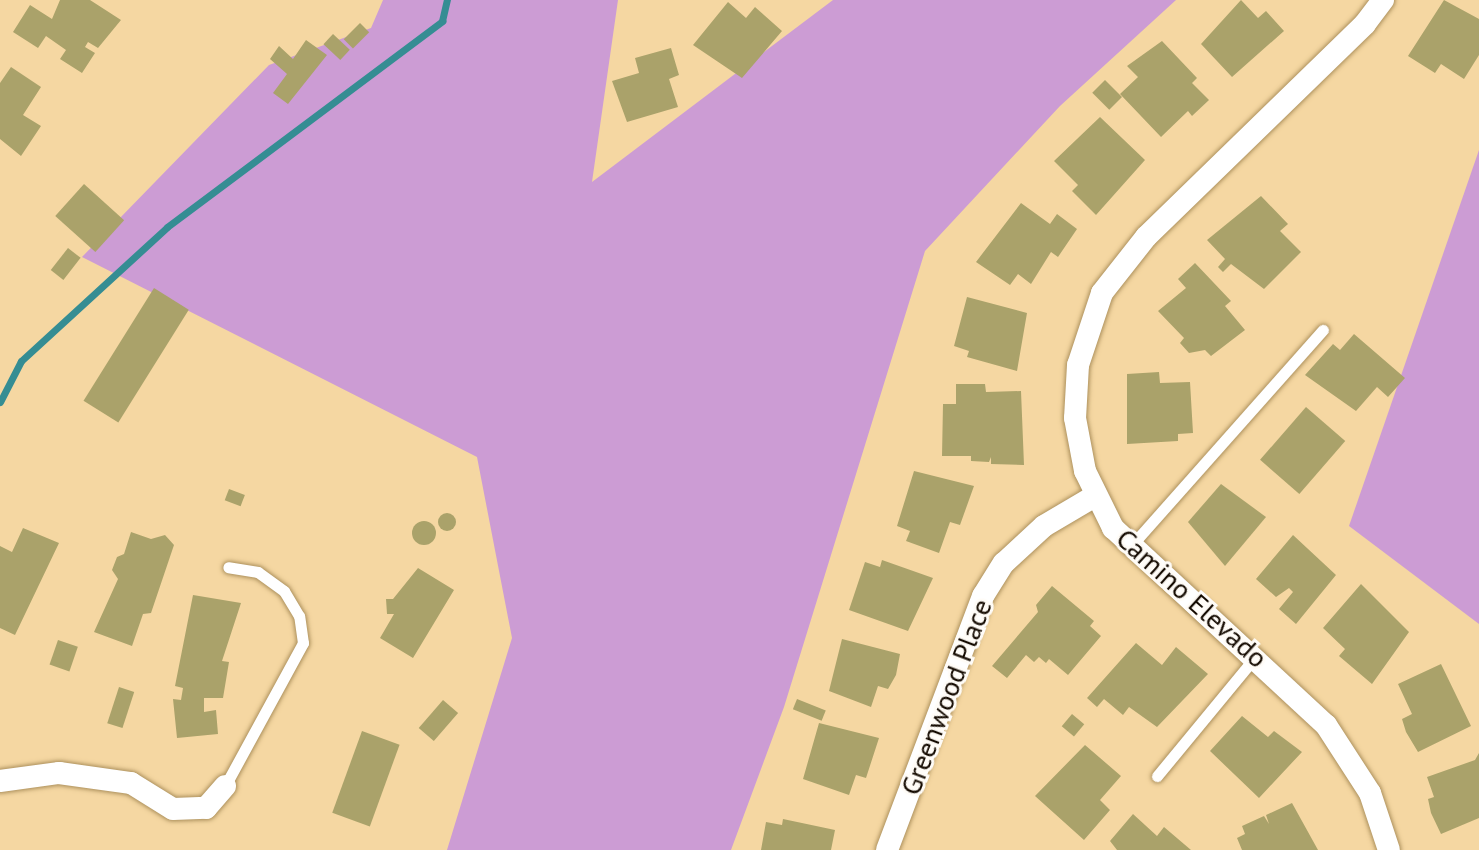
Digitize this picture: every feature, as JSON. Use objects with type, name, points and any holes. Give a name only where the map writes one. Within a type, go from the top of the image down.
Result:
[{"type":"street","name":"Camino Elevado","points":[[1383,0],[1365,24],[1146,237],[1102,293],[1083,341],[1075,391],[1079,445],[1095,496],[1131,546],[1256,655],[1340,742],[1370,793],[1389,850]]},
{"type":"street","name":"Greenwood Place","points":[[887,850],[983,596],[1004,563],[1044,526],[1095,496]]},
{"type":"street","points":[[0,781],[59,773],[131,783],[173,809],[206,808],[225,786]]},
{"type":"lane","points":[[1131,546],[1323,330]]},
{"type":"lane","points":[[225,786],[303,643],[299,616],[284,591],[258,572],[228,567]]},
{"type":"lane","points":[[1157,776],[1256,655]]},
{"type":"shaded area","points":[[383,0],[618,0],[592,182],[833,0],[1176,0],[1060,106],[925,251],[784,707],[731,850],[447,850],[512,638],[477,457],[82,257],[269,65],[371,28]]},
{"type":"shaded area","points":[[1479,150],[1479,624],[1349,526]]},
{"type":"building","points":[[60,0],[90,0],[121,20],[98,48],[88,42],[85,47],[95,53],[82,73],[60,59],[66,50],[46,36],[38,48],[13,32],[30,5],[52,19]]},
{"type":"building","points":[[1241,0],[1258,18],[1266,11],[1284,31],[1232,77],[1201,44]]},
{"type":"building","points":[[1444,0],[1479,19],[1479,55],[1464,79],[1441,64],[1435,73],[1408,56]]},
{"type":"building","points":[[728,2],[746,18],[755,7],[782,31],[742,78],[693,45]]},
{"type":"building","points":[[360,23],[369,32],[353,48],[344,39]]},
{"type":"building","points":[[333,34],[350,50],[340,60],[323,44]]},
{"type":"building","points":[[306,40],[327,55],[288,104],[273,93],[287,74],[270,59],[279,46],[293,59]]},
{"type":"building","points":[[1162,41],[1197,78],[1192,83],[1209,100],[1192,116],[1188,111],[1161,137],[1120,94],[1138,77],[1127,66]]},
{"type":"building","points":[[671,48],[679,75],[669,79],[678,107],[627,122],[612,81],[639,73],[635,58]]},
{"type":"building","points":[[11,67],[41,87],[23,115],[41,126],[21,156],[0,139],[0,83]]},
{"type":"building","points":[[1105,80],[1122,97],[1109,110],[1092,93]]},
{"type":"building","points":[[1100,117],[1145,160],[1096,215],[1072,191],[1078,185],[1054,161]]},
{"type":"building","points":[[84,184],[124,220],[95,252],[55,216]]},
{"type":"building","points":[[1261,196],[1288,224],[1280,231],[1301,252],[1264,289],[1231,264],[1223,272],[1218,267],[1225,259],[1207,240]]},
{"type":"building","points":[[1021,203],[1050,224],[1057,214],[1077,229],[1058,257],[1051,252],[1031,284],[1018,274],[1010,285],[976,262]]},
{"type":"building","points":[[68,248],[81,258],[63,280],[51,270]]},
{"type":"building","points":[[1195,263],[1231,301],[1225,306],[1245,330],[1211,356],[1205,350],[1189,353],[1180,343],[1184,338],[1158,311],[1186,288],[1178,279]]},
{"type":"building","points":[[154,288],[189,310],[118,423],[84,401]]},
{"type":"building","points":[[967,297],[1027,313],[1017,371],[967,357],[969,351],[954,346]]},
{"type":"building","points":[[1354,334],[1405,378],[1388,397],[1377,387],[1356,411],[1305,375],[1333,344],[1340,350]]},
{"type":"building","points":[[1159,372],[1160,383],[1190,382],[1193,433],[1178,434],[1178,441],[1127,444],[1127,374]]},
{"type":"building","points":[[956,384],[985,384],[986,392],[1021,391],[1024,465],[991,464],[991,457],[989,462],[971,461],[971,456],[942,456],[943,404],[956,404]]},
{"type":"building","points":[[1306,407],[1345,441],[1299,494],[1260,460]]},
{"type":"building","points":[[914,471],[974,486],[960,525],[950,522],[939,553],[906,541],[910,531],[897,526]]},
{"type":"building","points":[[1221,484],[1266,517],[1225,566],[1188,522]]},
{"type":"building","points":[[229,489],[245,495],[241,506],[225,500]]},
{"type":"building","points":[[443,513],[451,513],[456,522],[454,529],[443,531],[438,526],[438,518]]},
{"type":"building","points":[[424,521],[435,528],[436,533],[429,544],[424,545],[413,538],[412,533],[419,522]]},
{"type":"building","points":[[23,528],[59,543],[15,635],[0,628],[0,546],[12,552]]},
{"type":"building","points":[[131,532],[151,539],[165,535],[174,545],[151,613],[143,614],[132,646],[94,632],[118,579],[112,570],[117,557],[124,554]]},
{"type":"building","points":[[1293,535],[1336,575],[1296,624],[1279,609],[1293,592],[1289,588],[1276,597],[1256,579]]},
{"type":"building","points":[[882,560],[933,578],[908,631],[849,610],[865,562],[880,567]]},
{"type":"building","points":[[418,568],[454,590],[413,658],[380,638],[394,614],[387,614],[386,599],[393,599]]},
{"type":"building","points":[[1361,584],[1409,632],[1372,684],[1339,656],[1345,649],[1323,628]]},
{"type":"building","points":[[1052,586],[1094,621],[1090,626],[1101,636],[1068,675],[1049,659],[1046,663],[1039,657],[1034,662],[1026,655],[1007,678],[992,666],[1038,612],[1036,605]]},
{"type":"building","points":[[193,595],[241,603],[222,661],[229,662],[223,698],[204,698],[204,712],[216,710],[218,734],[177,738],[173,699],[181,700],[183,688],[175,686]]},
{"type":"building","points":[[842,639],[900,654],[896,675],[888,689],[878,686],[871,707],[829,691]]},
{"type":"building","points":[[58,640],[78,647],[69,671],[50,665]]},
{"type":"building","points":[[1136,643],[1162,665],[1176,647],[1208,674],[1157,727],[1129,707],[1123,715],[1104,699],[1097,707],[1087,698]]},
{"type":"building","points":[[1441,664],[1471,726],[1418,752],[1402,719],[1412,714],[1398,684]]},
{"type":"building","points":[[119,687],[134,692],[122,728],[107,723]]},
{"type":"building","points":[[797,699],[826,711],[822,721],[793,709]]},
{"type":"building","points":[[443,700],[458,713],[434,741],[419,728]]},
{"type":"building","points":[[1072,714],[1084,724],[1074,737],[1062,726]]},
{"type":"building","points":[[1242,716],[1268,737],[1274,731],[1302,752],[1259,798],[1210,751]]},
{"type":"building","points":[[819,723],[879,738],[866,778],[856,775],[849,795],[803,779]]},
{"type":"building","points":[[362,731],[400,745],[370,826],[332,813]]},
{"type":"building","points":[[1085,745],[1121,776],[1100,800],[1110,810],[1084,840],[1035,796]]},
{"type":"building","points":[[1479,753],[1479,818],[1441,834],[1431,813],[1428,799],[1434,797],[1427,777],[1475,760]]},
{"type":"building","points":[[1292,803],[1318,850],[1242,850],[1237,838],[1245,834],[1242,826],[1264,816],[1269,824],[1266,815]]},
{"type":"building","points":[[1133,814],[1157,836],[1164,827],[1191,850],[1117,850],[1110,841]]},
{"type":"building","points":[[783,819],[835,830],[831,850],[761,850],[766,822],[782,825]]},
{"type":"waterway","points":[[0,402],[21,361],[167,227],[442,21],[447,0]]}]
